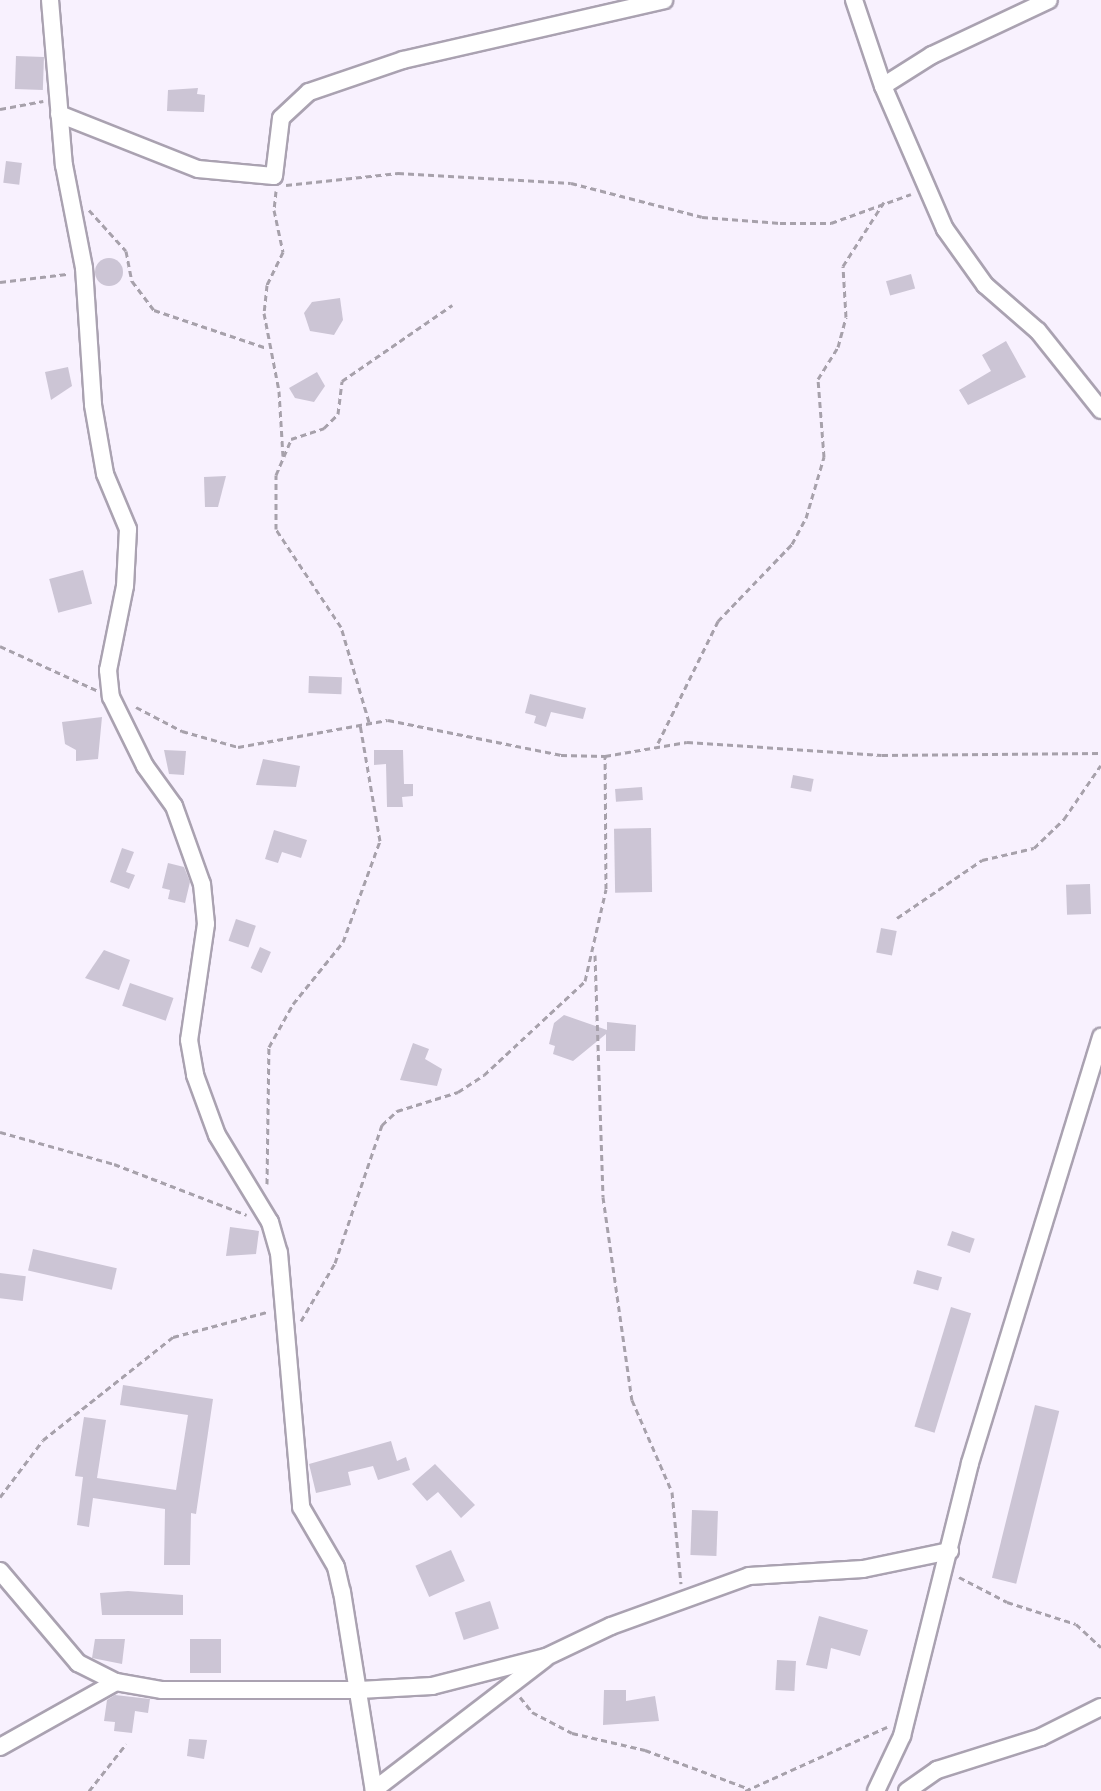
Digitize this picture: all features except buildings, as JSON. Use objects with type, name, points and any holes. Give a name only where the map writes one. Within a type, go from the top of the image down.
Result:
[{"type":"street","points":[[50,0],[59,114],[69,192],[84,268],[93,405],[105,474],[120,503],[129,555],[112,627],[111,697],[189,842],[206,924],[189,1040],[195,1075],[217,1135],[268,1219],[286,1308],[301,1507],[336,1567],[374,1790],[515,1686],[546,1657]]},
{"type":"street","points":[[59,114],[198,169],[274,176],[281,118],[309,92],[403,60],[664,0]]},
{"type":"street","points":[[854,0],[883,86],[926,191],[985,285],[1038,331],[1101,410]]},
{"type":"street","points":[[883,86],[932,55],[1049,0]]},
{"type":"street","points":[[876,1791],[906,1718],[970,1463],[1101,1037]]},
{"type":"street","points":[[0,1571],[78,1663],[116,1682],[162,1690],[359,1690],[432,1686],[546,1657],[682,1599],[749,1576],[863,1569],[950,1551]]},
{"type":"street","points":[[0,1747],[116,1682]]},
{"type":"street","points":[[907,1791],[937,1770],[1041,1737],[1101,1707]]},
{"type":"path","points":[[0,109],[58,96]]},
{"type":"path","points":[[283,456],[279,391],[267,348],[267,285],[283,252],[274,197],[284,185],[398,173],[571,183],[702,217],[780,223],[831,223],[885,200],[926,191]]},
{"type":"path","points":[[69,192],[110,228],[126,251],[132,281],[154,310],[267,348]]},
{"type":"path","points":[[658,743],[718,621],[792,544],[806,518],[824,457],[818,379],[838,347],[846,317],[843,266],[885,200]]},
{"type":"path","points":[[0,282],[26,284],[84,268]]},
{"type":"path","points":[[369,722],[341,627],[276,529],[272,505],[283,456],[291,439],[332,421],[342,381],[452,305]]},
{"type":"path","points":[[0,646],[182,731],[238,747],[360,723],[413,721],[528,753],[605,756],[658,743],[882,755],[1101,753]]},
{"type":"path","points":[[0,1132],[114,1164],[268,1219],[269,1047],[293,1004],[343,942],[380,841],[360,723]]},
{"type":"path","points":[[605,756],[606,889],[595,952],[597,1153],[632,1400],[672,1492],[682,1599]]},
{"type":"path","points":[[897,918],[982,860],[1040,843],[1101,765]]},
{"type":"path","points":[[291,1355],[300,1324],[335,1263],[382,1125],[397,1111],[458,1092],[484,1075],[571,1000],[595,952]]},
{"type":"path","points":[[0,1497],[43,1440],[173,1337],[286,1308]]},
{"type":"path","points":[[945,1569],[1007,1602],[1076,1624],[1101,1647]]},
{"type":"path","points":[[515,1686],[524,1704],[548,1722],[750,1789]]},
{"type":"path","points":[[745,1791],[906,1718]]},
{"type":"path","points":[[89,1791],[126,1744]]}]
